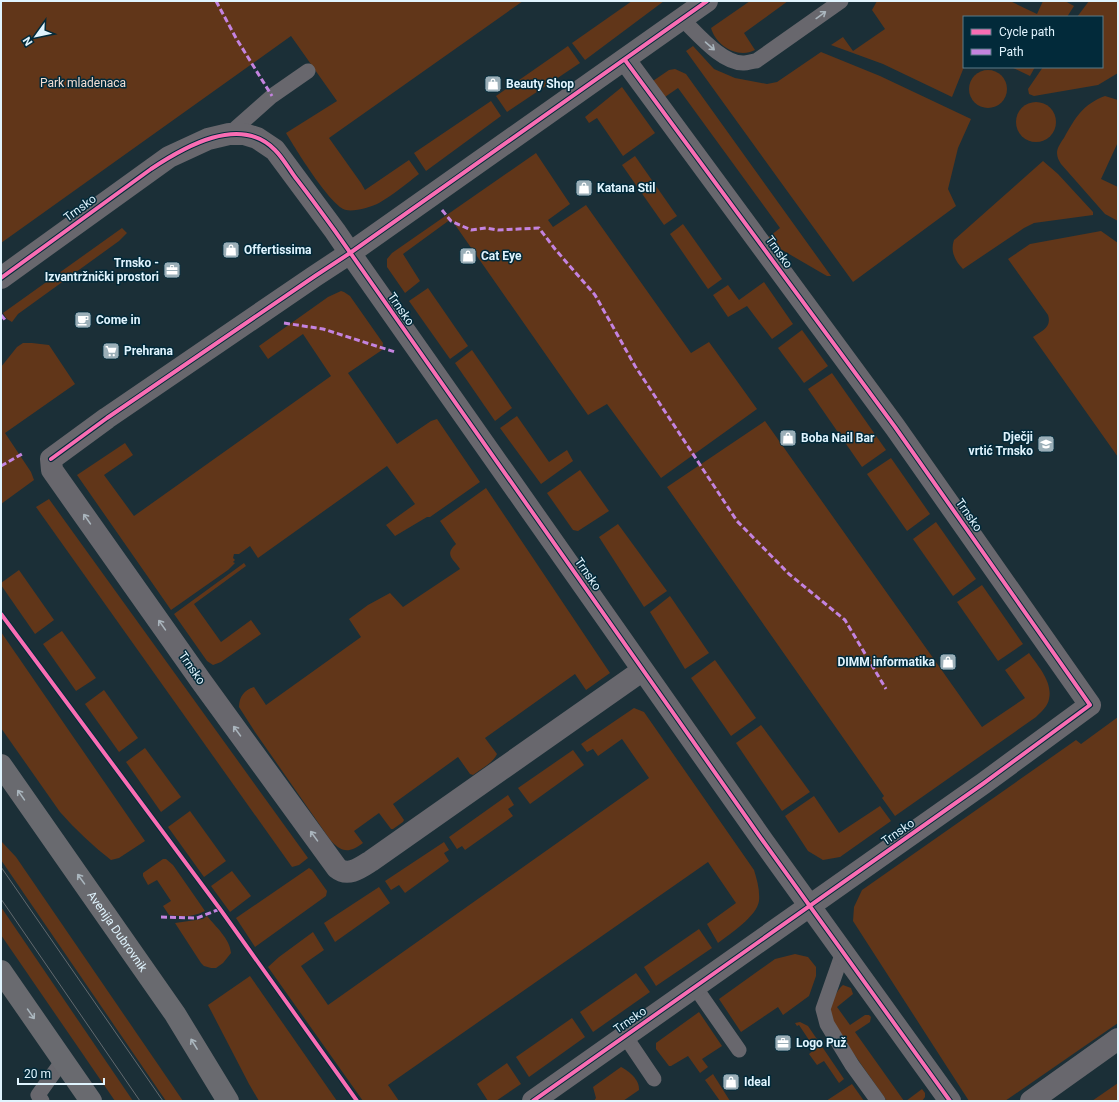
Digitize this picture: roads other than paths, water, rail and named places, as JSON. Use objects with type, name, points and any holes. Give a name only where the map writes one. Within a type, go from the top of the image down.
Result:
[{"type":"main road","name":"Avenija Dubrovnik","points":[[1,766],[175,1014],[215,1077],[228,1101]]},
{"type":"main road","points":[[5,984],[63,1060],[91,1101]]},
{"type":"street","name":"Trnsko","points":[[643,670],[371,861],[350,872],[341,871],[337,868],[209,692],[52,470],[51,459],[107,418],[350,253],[707,1]]},
{"type":"street","name":"Trnsko","points":[[539,1099],[625,1036],[984,783],[1090,704],[895,427],[625,60]]},
{"type":"street","name":"Trnsko","points":[[1,278],[169,157],[208,139],[229,134],[244,134],[257,138],[275,150],[335,231],[763,841],[950,1101]]},
{"type":"street","points":[[1031,1101],[1118,1039]]},
{"type":"lane","points":[[682,19],[711,47],[728,59],[743,63],[756,61],[840,1]]},
{"type":"lane","name":"Trnsko","points":[[229,134],[272,96],[308,71]]},
{"type":"lane","points":[[843,952],[823,1009],[827,1024],[852,1065],[878,1101]]},
{"type":"lane","points":[[695,987],[739,1050]]},
{"type":"lane","points":[[625,1036],[654,1079]]},
{"type":"lane","points":[[42,1101],[38,1095],[63,1060]]},
{"type":"tram line","points":[[1,867],[163,1101]]},
{"type":"tram line","points":[[1,899],[140,1101]]},
{"type":"place","name":"Beauty Shop","points":[[493,84]]},
{"type":"place","name":"Katana Stil","points":[[584,188]]},
{"type":"place","name":"Offertissima","points":[[231,250]]},
{"type":"place","name":"Cat Eye","points":[[468,256]]},
{"type":"place","name":"Trnsko - Izvantržnički prostori","points":[[172,270]]},
{"type":"place","name":"Come in","points":[[83,320]]},
{"type":"place","name":"Prehrana","points":[[111,351]]},
{"type":"place","name":"Boba Nail Bar","points":[[788,438]]},
{"type":"place","name":"Dječji vrtić Trnsko","points":[[1046,444]]},
{"type":"place","name":"DIMM informatika","points":[[948,662]]},
{"type":"place","name":"Logo Puž","points":[[783,1043]]},
{"type":"place","name":"Ideal","points":[[731,1082]]},
{"type":"park label","name":"Park mladenaca","points":[[83,83]]}]
